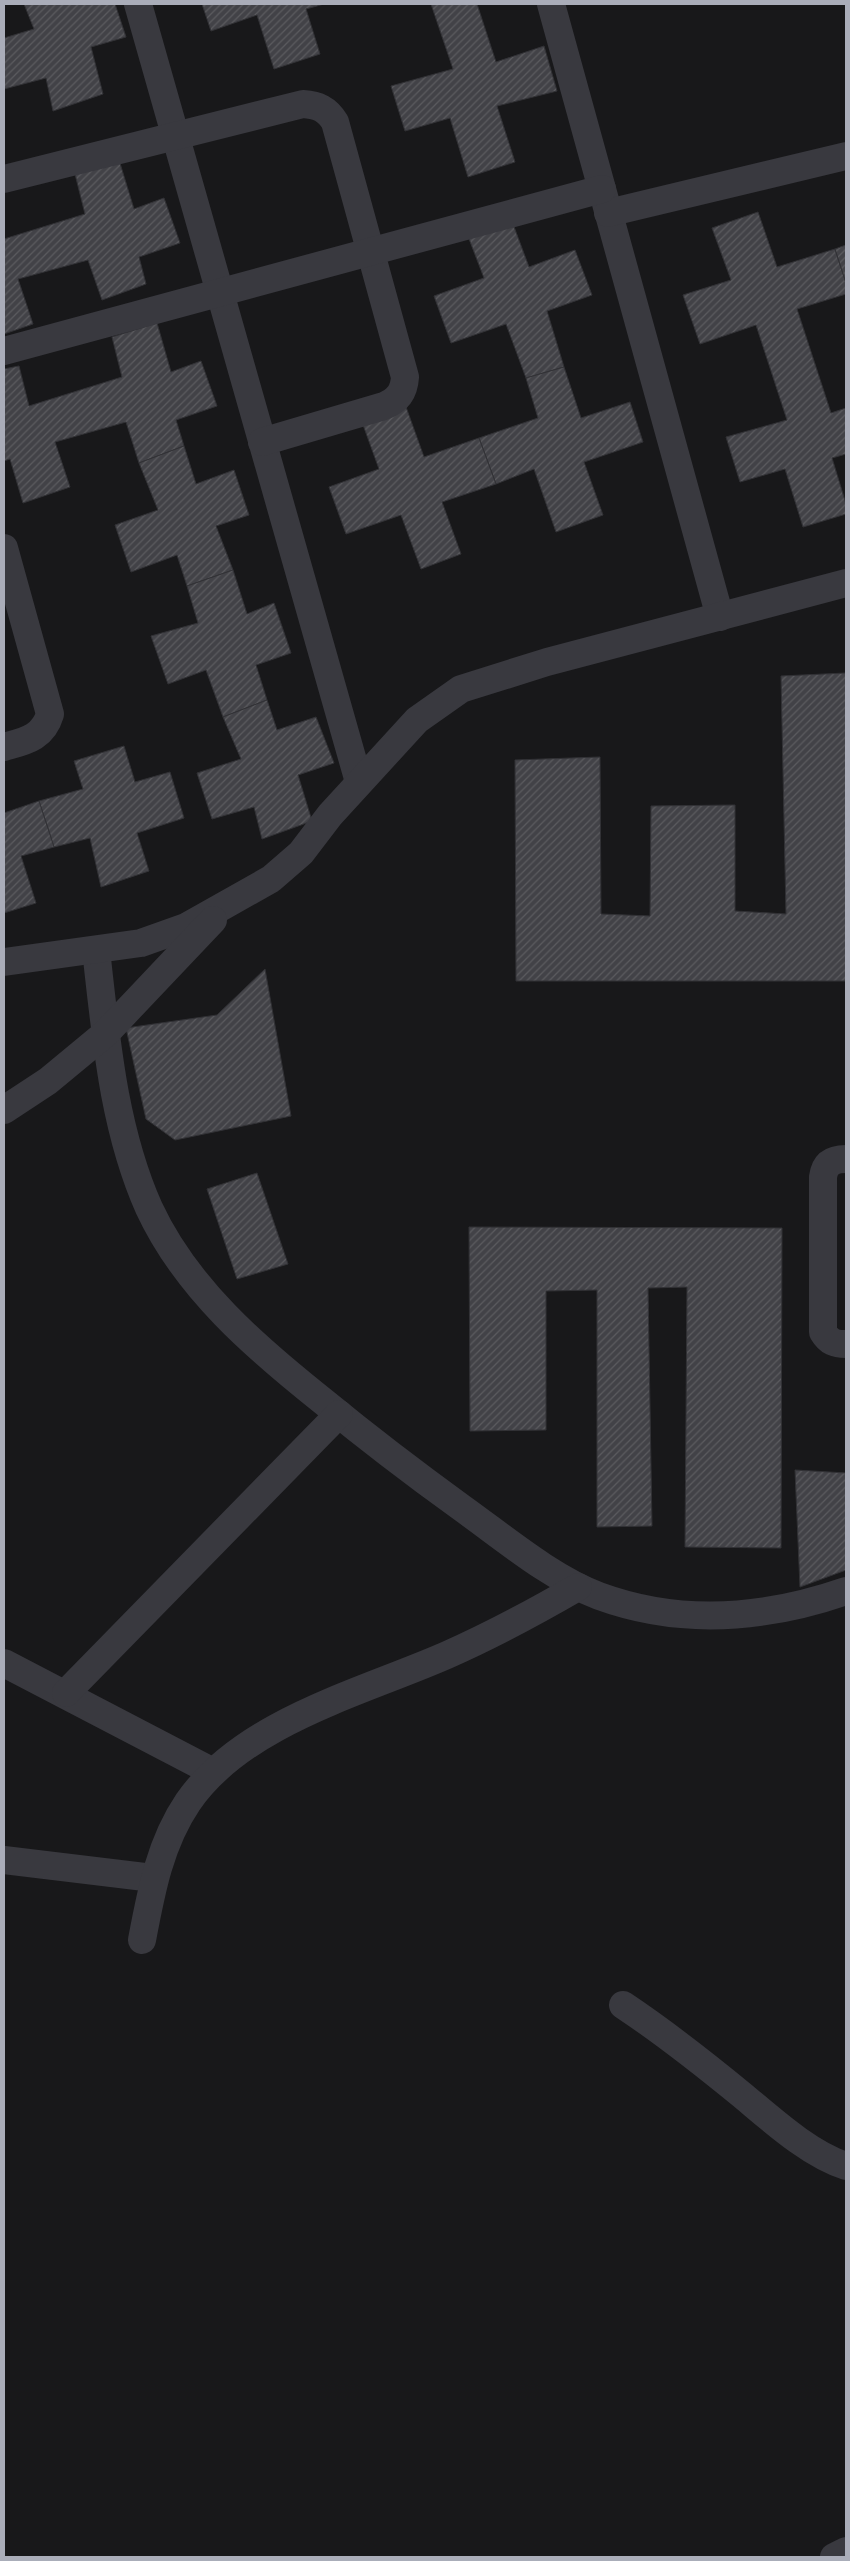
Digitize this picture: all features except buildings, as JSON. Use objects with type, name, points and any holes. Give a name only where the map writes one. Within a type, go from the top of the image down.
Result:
[{"type":"street","points":[[138,4],[359,782]]},
{"type":"street","points":[[551,4],[720,617]]},
{"type":"street","points":[[4,179],[175,138],[303,104],[314,105],[324,109],[335,122],[405,377],[400,394],[394,402],[262,442]]},
{"type":"street","points":[[4,351],[370,252],[605,201],[846,156]]},
{"type":"street","points":[[4,548],[50,714],[47,726],[40,734],[31,740],[4,747]]},
{"type":"street","points":[[4,962],[141,943],[186,927],[271,879],[300,853],[359,782],[416,720],[461,689],[547,662],[846,583]]},
{"type":"street","points":[[4,1110],[48,1081],[106,1033],[230,903]]},
{"type":"street","points":[[96,950],[106,1033],[122,1134],[149,1208],[176,1256],[211,1299],[248,1339],[384,1450],[522,1551],[578,1587],[601,1597],[688,1616],[740,1616],[792,1608],[846,1591]]},
{"type":"street","points":[[846,1159],[833,1160],[824,1170],[823,1332],[834,1343],[846,1344]]},
{"type":"street","points":[[66,1693],[339,1414]]},
{"type":"street","points":[[142,1940],[153,1878],[172,1830],[188,1802],[213,1772],[232,1755],[264,1735],[336,1700],[486,1638],[578,1587]]},
{"type":"street","points":[[4,1663],[66,1693],[213,1772]]},
{"type":"street","points":[[4,1860],[153,1878]]},
{"type":"street","points":[[623,2006],[666,2034],[828,2160],[846,2166]]},
{"type":"street","points":[[834,2557],[846,2551]]}]
